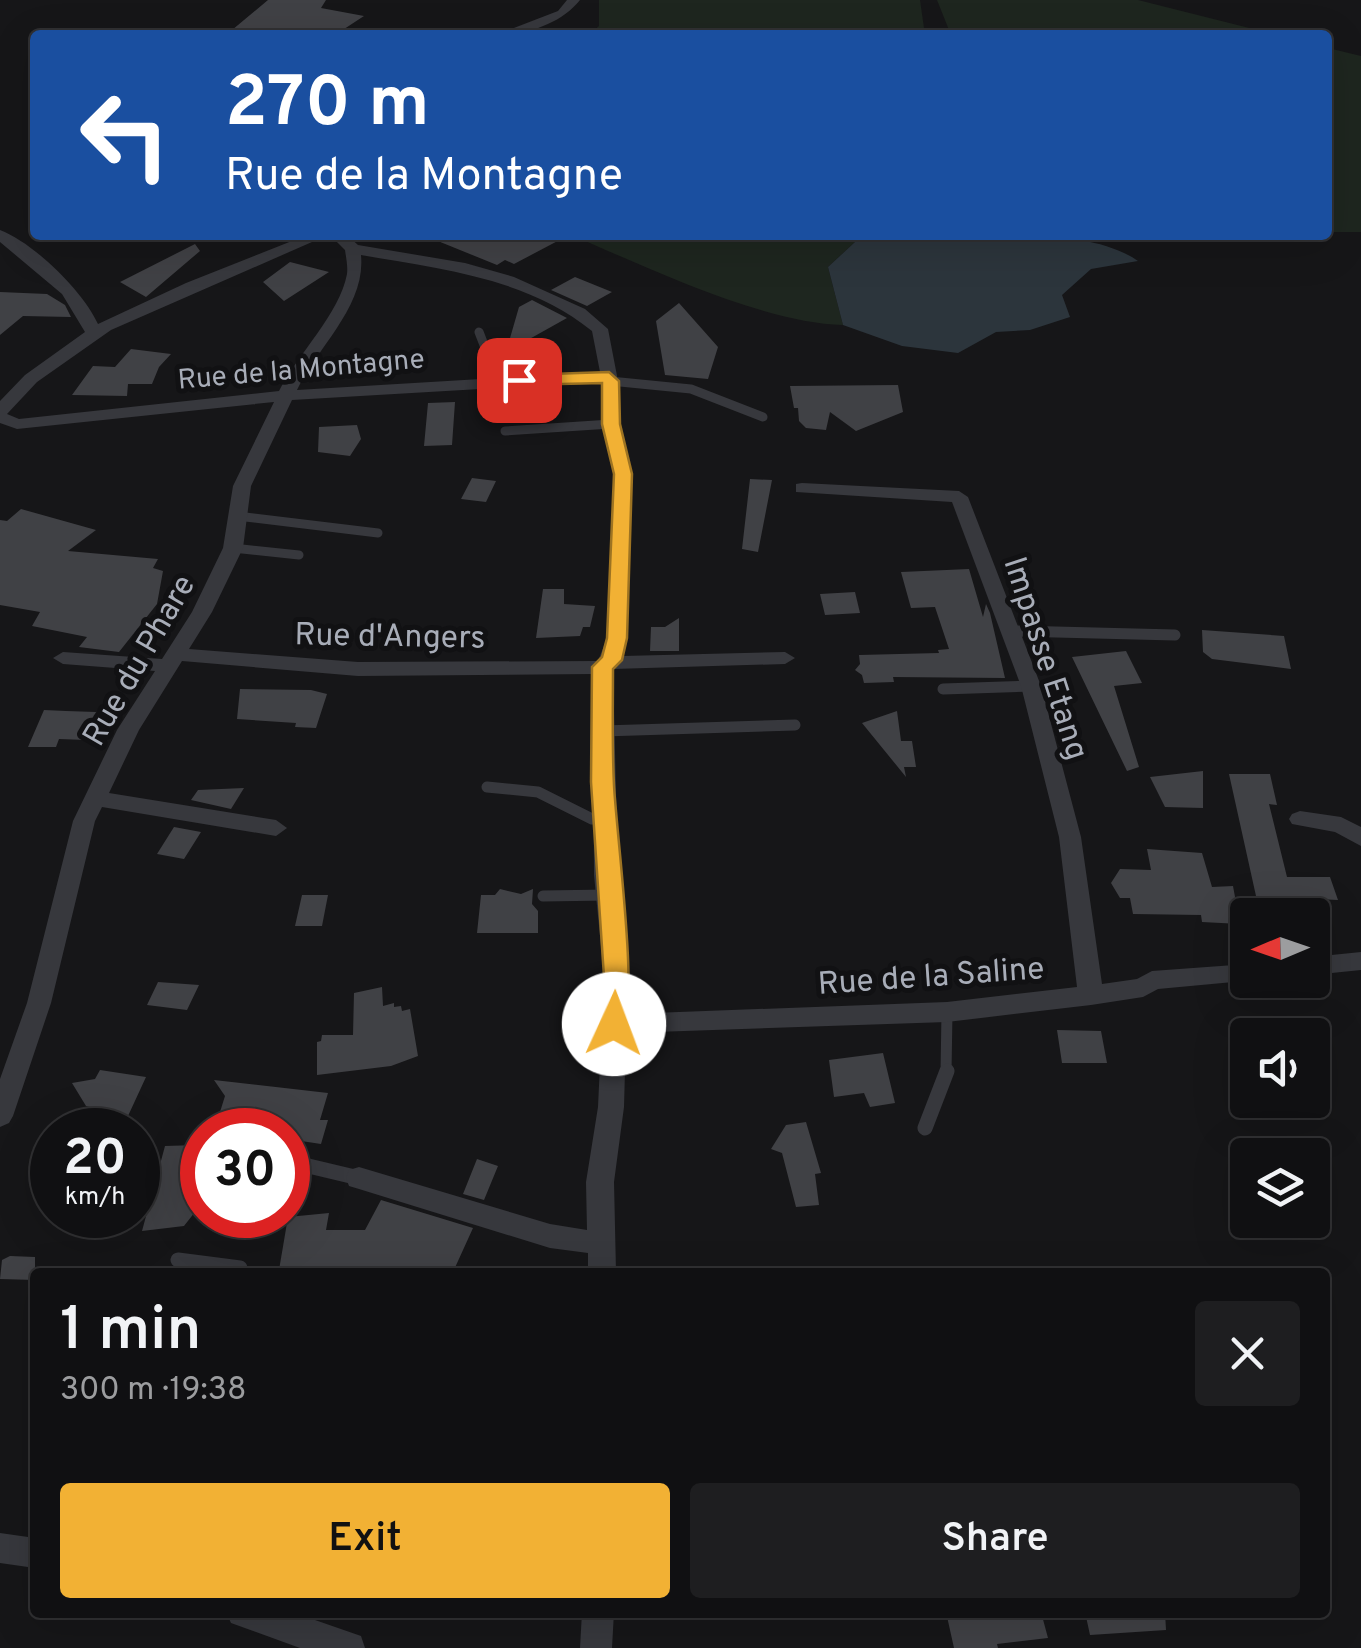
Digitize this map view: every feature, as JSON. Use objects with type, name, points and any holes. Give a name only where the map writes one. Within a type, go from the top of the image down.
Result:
[{"type":"street","points":[[516,30],[562,14],[574,0]]},
{"type":"street","points":[[0,235],[43,269],[89,317],[93,331]]},
{"type":"street","points":[[0,414],[38,371],[93,331],[308,240]]},
{"type":"street","points":[[346,242],[508,280],[579,312],[600,329],[610,379],[611,424],[623,474],[617,638],[607,663],[603,731],[608,896],[616,977],[610,1108],[600,1182],[603,1258],[550,1236],[359,1178]]},
{"type":"street","name":"Rue du Phare","points":[[0,1116],[9,1060],[39,1003],[84,821],[128,730],[174,660],[234,548],[242,486],[298,370],[330,328],[354,274],[346,242]]},
{"type":"street","name":"Rue de la Montagne","points":[[0,414],[17,424],[285,395],[498,381],[610,379]]},
{"type":"street","name":"Impasse Etang","points":[[802,488],[958,496],[1031,686],[1070,837],[1091,996]]},
{"type":"street","name":"Rue d'Angers","points":[[63,658],[358,669],[785,658]]},
{"type":"street","points":[[95,798],[276,828]]},
{"type":"street","points":[[1300,819],[1341,825],[1361,838]]},
{"type":"street","points":[[1330,964],[1361,961]]},
{"type":"street","name":"Rue de la Saline","points":[[614,1024],[946,1012],[1143,988],[1152,980],[1230,974]]},
{"type":"street","points":[[0,1548],[30,1552]]},
{"type":"street","points":[[260,1618],[349,1648]]},
{"type":"street","points":[[596,1648],[598,1618]]},
{"type":"lane","points":[[478,332],[498,381]]},
{"type":"lane","points":[[610,379],[691,389],[763,417]]},
{"type":"lane","points":[[505,431],[611,424]]},
{"type":"lane","points":[[236,516],[378,532]]},
{"type":"lane","points":[[234,548],[299,555]]},
{"type":"lane","points":[[1013,631],[1175,635]]},
{"type":"lane","points":[[943,689],[1031,686]]},
{"type":"lane","points":[[603,731],[794,725]]},
{"type":"lane","points":[[488,787],[538,792],[592,819],[605,819]]},
{"type":"lane","points":[[543,896],[608,896]]},
{"type":"lane","points":[[925,1128],[948,1069],[946,1012]]},
{"type":"lane","points":[[310,1166],[359,1178]]},
{"type":"lane","points":[[178,1260],[240,1268]]},
{"type":"shaded area","points":[[599,0],[920,0],[924,30],[595,30],[599,26]]},
{"type":"shaded area","points":[[937,0],[1138,0],[1257,30],[949,30]]},
{"type":"shaded area","points":[[1332,49],[1361,56],[1361,232],[1332,232]]},
{"type":"shaded area","points":[[583,240],[861,240],[828,267],[843,325],[777,315],[669,277]]},
{"type":"shaded area","points":[[1084,240],[1138,261],[1091,269],[1062,295],[1070,317],[1030,330],[996,332],[958,353],[902,346],[843,325],[828,267],[855,242]]},
{"type":"building","points":[[268,0],[326,0],[321,8],[364,16],[343,30],[232,30]]},
{"type":"building","points":[[435,240],[560,240],[514,264],[505,260],[497,265]]},
{"type":"building","points":[[195,244],[200,251],[146,297],[120,282]]},
{"type":"building","points":[[290,262],[329,272],[284,301],[263,282]]},
{"type":"building","points":[[575,277],[612,292],[587,306],[551,290]]},
{"type":"building","points":[[0,292],[47,294],[65,305],[71,317],[23,316],[0,335]]},
{"type":"building","points":[[532,300],[567,318],[506,352],[519,307]]},
{"type":"building","points":[[679,303],[718,347],[708,379],[665,375],[656,321]]},
{"type":"building","points":[[131,349],[171,354],[159,367],[152,384],[128,384],[127,396],[72,395],[93,366],[115,367]]},
{"type":"building","points":[[898,385],[903,412],[856,431],[830,412],[826,430],[806,428],[799,421],[798,408],[794,408],[790,386]]},
{"type":"building","points":[[455,402],[452,445],[424,446],[428,403]]},
{"type":"building","points":[[357,425],[361,439],[350,456],[318,452],[319,427]]},
{"type":"building","points":[[472,478],[496,481],[486,502],[461,499]]},
{"type":"building","points":[[750,479],[772,480],[758,552],[742,549]]},
{"type":"building","points":[[21,509],[96,530],[68,551],[158,559],[153,568],[163,571],[157,604],[119,652],[79,647],[87,637],[32,626],[40,612],[0,605],[0,520],[7,521]]},
{"type":"building","points":[[969,569],[983,617],[986,604],[990,613],[1005,678],[893,677],[894,682],[864,683],[855,670],[860,664],[859,655],[939,653],[938,650],[949,649],[935,607],[911,608],[901,572]]},
{"type":"building","points":[[543,589],[564,589],[564,604],[595,606],[590,627],[583,627],[580,636],[536,638]]},
{"type":"building","points":[[855,592],[860,613],[825,615],[820,594]]},
{"type":"building","points":[[679,618],[679,651],[650,651],[651,627],[665,627]]},
{"type":"building","points":[[1202,630],[1284,636],[1291,669],[1212,659],[1203,652]]},
{"type":"building","points":[[1126,651],[1142,683],[1114,686],[1139,767],[1127,771],[1072,657]]},
{"type":"building","points":[[240,689],[311,690],[327,694],[316,728],[295,727],[296,723],[237,719]]},
{"type":"building","points":[[44,710],[96,712],[86,740],[59,739],[56,747],[28,747]]},
{"type":"building","points":[[897,711],[901,741],[912,741],[916,767],[904,767],[906,777],[862,723]]},
{"type":"building","points":[[1203,771],[1203,808],[1165,807],[1150,777]]},
{"type":"building","points":[[1229,774],[1270,774],[1277,805],[1269,804],[1287,877],[1330,877],[1338,900],[1256,896]]},
{"type":"building","points":[[244,788],[231,809],[191,800],[198,790]]},
{"type":"building","points":[[174,827],[201,832],[184,859],[157,854]]},
{"type":"building","points":[[1147,849],[1202,853],[1212,887],[1233,886],[1235,898],[1230,898],[1230,923],[1202,922],[1201,915],[1133,914],[1130,898],[1120,898],[1111,883],[1120,869],[1151,870]]},
{"type":"building","points":[[500,889],[521,894],[533,889],[538,933],[477,933],[481,895],[495,895]]},
{"type":"building","points":[[302,895],[328,895],[322,926],[295,926]]},
{"type":"building","points":[[158,982],[199,985],[187,1010],[147,1005]]},
{"type":"building","points":[[382,987],[383,1006],[394,1003],[402,1011],[410,1009],[418,1056],[391,1066],[317,1075],[317,1042],[322,1035],[353,1035],[354,993]]},
{"type":"building","points":[[1057,1030],[1101,1031],[1107,1063],[1062,1063]]},
{"type":"building","points":[[883,1053],[895,1103],[870,1107],[864,1093],[834,1097],[829,1060]]},
{"type":"building","points":[[100,1070],[146,1077],[132,1108],[86,1106],[72,1083],[95,1079]]},
{"type":"building","points":[[214,1080],[328,1093],[320,1120],[328,1120],[321,1144],[310,1142],[310,1108],[221,1108],[225,1096]]},
{"type":"building","points":[[806,1122],[821,1173],[815,1174],[819,1205],[796,1207],[782,1153],[771,1149],[786,1125]]},
{"type":"building","points":[[165,1146],[180,1146],[180,1226],[160,1229],[160,1164]]},
{"type":"building","points":[[477,1159],[498,1166],[484,1200],[463,1194]]},
{"type":"building","points":[[381,1200],[473,1228],[455,1268],[279,1268],[284,1238],[310,1238],[310,1215],[329,1213],[326,1230],[365,1230]]},
{"type":"building","points":[[10,1256],[35,1257],[30,1280],[0,1279],[2,1260]]},
{"type":"building","points":[[947,1618],[1043,1618],[1048,1638],[997,1644],[998,1648],[954,1648]]},
{"type":"building","points":[[1086,1618],[1165,1618],[1166,1630],[1090,1635]]},
{"type":"route","points":[[519,380],[609,377],[610,381],[611,424],[623,474],[617,638],[612,660],[602,667],[602,782],[616,977],[614,1024]]}]
